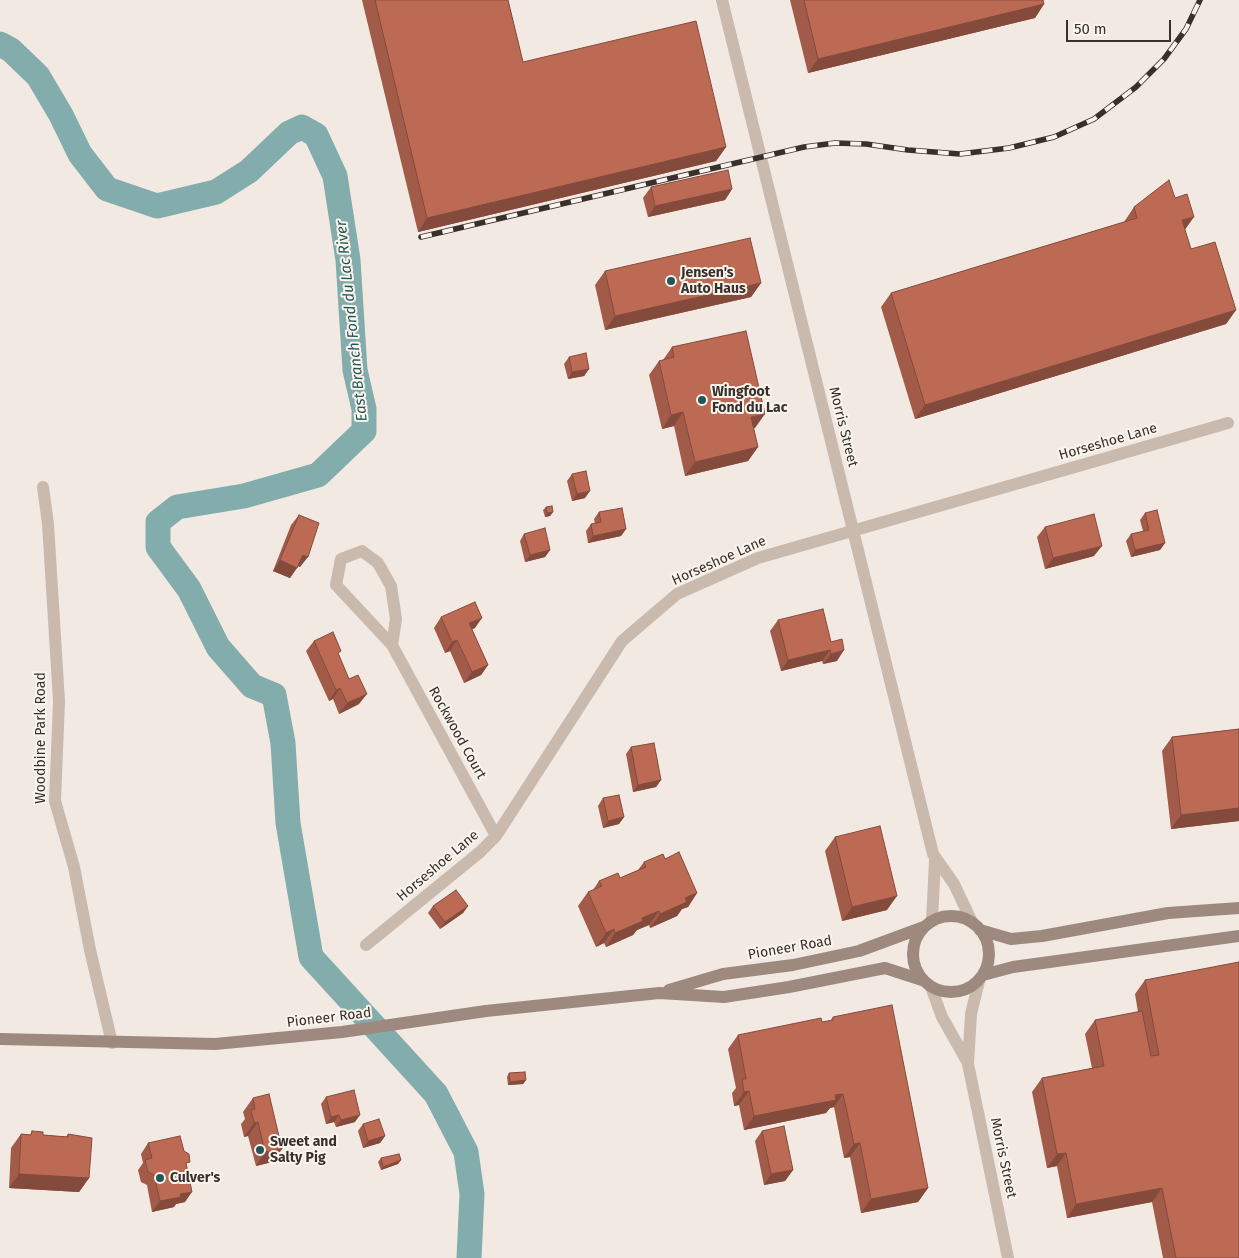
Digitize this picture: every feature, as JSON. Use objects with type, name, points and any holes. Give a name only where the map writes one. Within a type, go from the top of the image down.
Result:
[{"type":"main road","points":[[1239,908],[1168,913],[1042,936],[1011,939],[949,916],[928,924],[917,936],[913,948],[913,959],[927,984],[948,993],[961,992],[981,978],[1013,967],[1239,936]]},
{"type":"main road","name":"Pioneer Road","points":[[659,993],[723,974],[793,965],[859,951],[928,924]]},
{"type":"main road","points":[[976,926],[986,940],[989,952],[988,964],[981,978]]},
{"type":"main road","name":"Pioneer Road","points":[[0,1039],[208,1044],[342,1032],[486,1011],[659,993],[724,996],[788,987],[885,968],[927,984]]},
{"type":"street","name":"Morris Street","points":[[722,0],[935,860],[928,924]]},
{"type":"street","name":"Horseshoe Lane","points":[[366,945],[480,852],[496,836],[622,641],[677,594],[758,558],[1228,423]]},
{"type":"street","name":"Woodbine Park Road","points":[[43,487],[48,533],[59,701],[55,801],[74,867],[90,950],[112,1043]]},
{"type":"street","name":"Rockwood Court","points":[[392,645],[396,619],[391,586],[378,563],[362,551],[341,559],[336,585],[392,645],[496,836]]},
{"type":"street","name":"Morris Street","points":[[935,860],[954,884],[976,926]]},
{"type":"street","name":"Morris Street","points":[[981,978],[971,1014],[968,1064],[1008,1258]]},
{"type":"street","name":"Morris Street","points":[[927,984],[942,1017],[968,1064]]},
{"type":"building","points":[[375,0],[508,0],[523,62],[696,21],[726,147],[427,218]]},
{"type":"building","points":[[804,0],[1043,0],[1044,4],[818,59]]},
{"type":"building","points":[[728,170],[732,189],[655,206],[651,187]]},
{"type":"building","points":[[1169,180],[1175,198],[1187,194],[1194,217],[1182,220],[1191,249],[1215,242],[1236,310],[925,405],[891,293],[1137,218],[1134,207]]},
{"type":"building","points":[[750,238],[761,283],[615,316],[605,271]]},
{"type":"building","name":"Wingfoot Fond du Lac","points":[[746,331],[765,414],[751,417],[758,447],[695,462],[683,412],[671,415],[659,361],[674,357],[672,347]]},
{"type":"building","points":[[586,353],[589,369],[572,372],[569,357]]},
{"type":"building","points":[[586,471],[590,491],[577,494],[572,474]]},
{"type":"building","points":[[552,506],[553,512],[547,513],[546,507]]},
{"type":"building","points":[[622,508],[626,529],[593,536],[591,524],[601,522],[599,512]]},
{"type":"building","points":[[1157,510],[1165,543],[1135,550],[1131,534],[1149,530],[1145,513]]},
{"type":"building","points":[[1094,514],[1102,546],[1053,558],[1045,527]]},
{"type":"building","points":[[299,515],[319,523],[308,557],[303,555],[297,568],[280,560]]},
{"type":"building","points":[[545,528],[550,550],[530,555],[524,534]]},
{"type":"building","points":[[475,602],[482,618],[469,623],[488,665],[472,672],[457,640],[452,642],[441,617]]},
{"type":"building","points":[[823,609],[831,642],[842,639],[844,650],[831,654],[830,650],[788,660],[778,620]]},
{"type":"building","points":[[333,632],[341,651],[338,653],[349,679],[358,675],[367,694],[347,703],[340,688],[336,690],[314,641]]},
{"type":"building","points":[[1239,729],[1239,808],[1181,815],[1172,737]]},
{"type":"building","points":[[654,743],[661,780],[638,785],[631,747]]},
{"type":"building","points":[[619,795],[624,817],[608,821],[603,798]]},
{"type":"building","points":[[880,826],[897,896],[852,907],[835,837]]},
{"type":"building","points":[[679,852],[697,893],[685,898],[687,902],[660,914],[659,911],[642,918],[643,921],[615,933],[614,929],[606,933],[588,892],[602,886],[599,881],[618,873],[620,878],[646,867],[644,862],[663,854],[665,859]]},
{"type":"building","points":[[456,890],[468,906],[445,922],[433,906]]},
{"type":"building","points":[[1239,962],[1239,1258],[1176,1258],[1162,1188],[1076,1204],[1066,1153],[1057,1154],[1042,1078],[1104,1066],[1095,1020],[1142,1011],[1151,1056],[1159,1055],[1145,980]]},
{"type":"building","points":[[892,1005],[928,1188],[871,1199],[860,1143],[854,1144],[843,1094],[835,1095],[836,1100],[754,1116],[749,1091],[744,1092],[742,1079],[746,1079],[738,1035],[821,1018],[822,1022],[833,1020],[833,1017]]},
{"type":"building","points":[[525,1072],[526,1080],[510,1082],[509,1073]]},
{"type":"building","points":[[354,1090],[360,1115],[341,1120],[339,1115],[331,1117],[326,1097]]},
{"type":"building","points":[[269,1094],[282,1149],[265,1152],[258,1122],[254,1123],[251,1110],[255,1109],[253,1098]]},
{"type":"building","points":[[379,1119],[385,1136],[368,1141],[363,1124]]},
{"type":"building","points":[[784,1126],[793,1170],[771,1174],[762,1131]]},
{"type":"building","points":[[32,1131],[43,1132],[43,1135],[68,1137],[68,1134],[92,1138],[89,1178],[19,1174],[21,1134],[31,1135]]},
{"type":"building","name":"Culver's","points":[[180,1136],[184,1151],[189,1154],[190,1162],[186,1163],[192,1192],[180,1194],[181,1197],[160,1201],[154,1175],[148,1172],[145,1160],[152,1158],[148,1143]]},
{"type":"building","points":[[399,1154],[401,1160],[383,1167],[381,1158]]},
{"type":"waterway","name":"East Branch Fond du Lac River","points":[[0,44],[11,50],[38,76],[61,115],[80,154],[107,189],[157,206],[216,192],[249,171],[289,133],[302,127],[316,135],[335,176],[348,260],[355,370],[364,409],[364,431],[318,475],[244,496],[177,507],[158,522],[158,547],[189,589],[218,647],[252,686],[274,695],[283,743],[288,823],[311,957],[436,1094],[466,1152],[472,1194],[469,1258]]},
{"type":"railway","points":[[421,237],[804,147],[835,143],[866,144],[908,150],[960,154],[1009,148],[1054,137],[1094,119],[1136,87],[1164,59],[1186,29],[1200,0]]},
{"type":"place","name":"Jensen's Auto Haus","points":[[671,281]]},
{"type":"place","name":"Wingfoot Fond du Lac","points":[[702,400]]},
{"type":"place","name":"Sweet and Salty Pig","points":[[260,1150]]},
{"type":"place","name":"Culver's","points":[[160,1178]]}]
